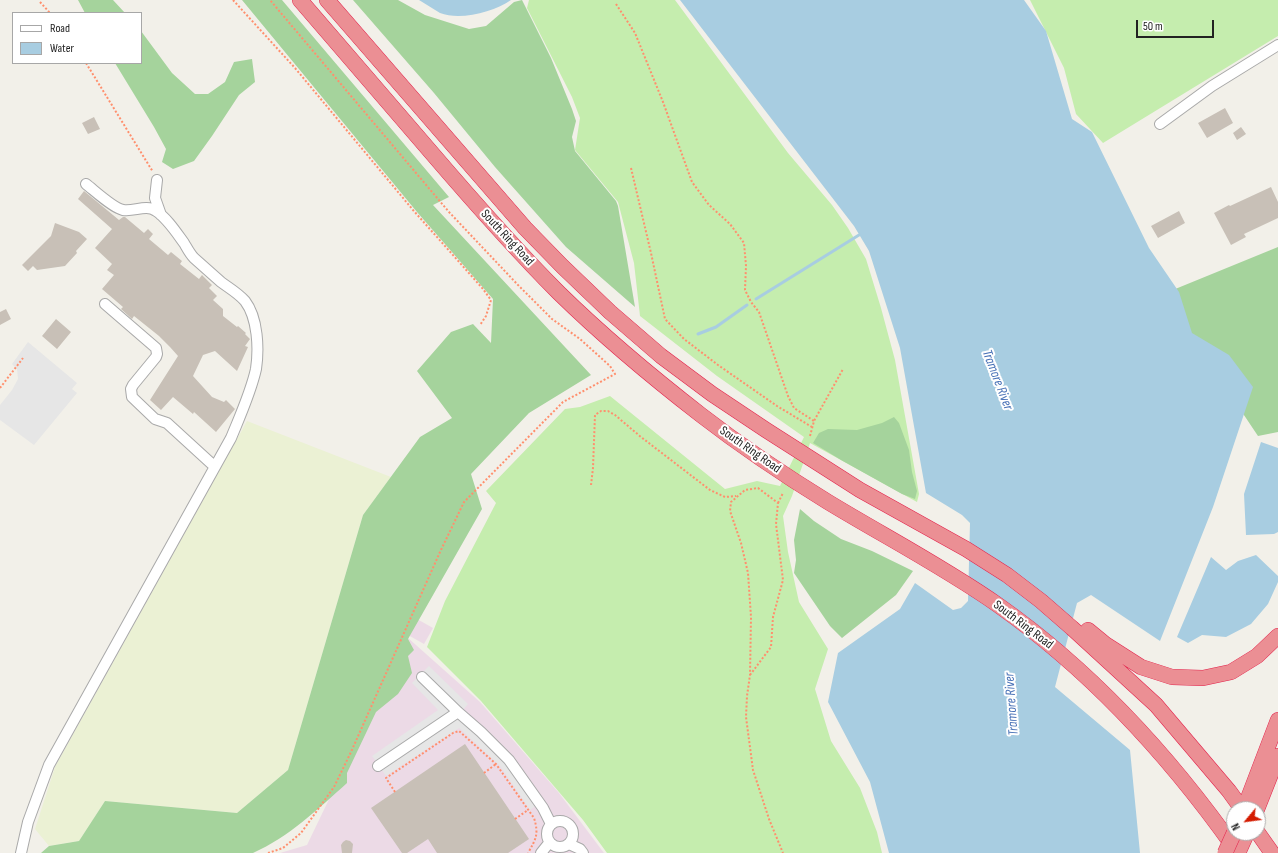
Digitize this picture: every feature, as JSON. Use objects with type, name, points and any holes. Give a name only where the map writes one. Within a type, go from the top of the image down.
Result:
[{"type":"highway","name":"South Ring Road","points":[[300,0],[507,240],[560,294],[602,333],[700,414],[761,458],[827,501],[965,583],[1036,634],[1070,662],[1130,720],[1159,751],[1220,827],[1238,853]]},
{"type":"highway","name":"South Ring Road","points":[[328,0],[525,228],[610,312],[650,346],[712,394],[766,430],[860,490],[966,549],[1007,575],[1073,623]]},
{"type":"highway","points":[[1073,623],[1141,667],[1172,677],[1203,678],[1231,672],[1257,656],[1278,636]]},
{"type":"highway","points":[[1073,623],[1156,704],[1237,801]]},
{"type":"highway","points":[[1257,799],[1278,720]]},
{"type":"highway","points":[[1257,799],[1278,756]]},
{"type":"highway","points":[[1226,853],[1231,841]]},
{"type":"highway","points":[[1238,853],[1243,841]]},
{"type":"highway","points":[[1264,841],[1272,853]]},
{"type":"street","points":[[1160,124],[1212,86],[1278,45]]},
{"type":"street","points":[[158,180],[155,198],[161,215]]},
{"type":"street","points":[[21,853],[28,822],[49,765],[214,466],[231,438],[241,416],[254,375],[256,362],[257,341],[254,322],[245,302],[192,256],[175,231],[155,210],[148,208],[127,211],[117,208],[86,184]]},
{"type":"street","points":[[105,304],[156,348],[156,357],[133,385],[132,397],[155,419],[167,422],[214,466]]},
{"type":"street","points":[[422,678],[509,760],[543,808],[551,824]]},
{"type":"street","points":[[378,766],[458,712]]},
{"type":"street","points":[[564,821],[571,827],[573,836],[566,847],[557,848],[549,843],[546,831],[551,824],[564,821]]},
{"type":"street","points":[[541,853],[549,843]]},
{"type":"street","points":[[569,844],[580,849],[583,853]]},
{"type":"path","points":[[233,0],[295,68],[413,210],[483,289],[491,300],[486,316],[480,325]]},
{"type":"path","points":[[268,853],[283,848],[301,833],[334,787],[464,502],[563,402],[615,374],[610,366],[580,339],[552,319],[518,286],[449,212],[270,0]]},
{"type":"path","points":[[40,2],[49,12]]},
{"type":"path","points":[[616,4],[636,33],[692,182],[709,205],[730,224],[744,243],[746,266],[745,290],[751,302],[759,312],[788,396],[794,408],[814,421]]},
{"type":"path","points":[[87,64],[158,180]]},
{"type":"path","points":[[631,168],[665,319],[684,339],[718,365],[777,406],[812,427]]},
{"type":"path","points":[[0,388],[23,358]]},
{"type":"path","points":[[810,436],[814,421],[843,369]]},
{"type":"path","points":[[591,485],[595,415],[601,411],[608,411],[710,490],[725,497],[737,496]]},
{"type":"path","points":[[778,503],[758,488],[745,490],[731,502],[730,511],[741,543],[748,573],[751,617],[750,676],[746,717],[753,770],[769,819],[783,853]]},
{"type":"path","points":[[750,676],[771,647],[773,617],[784,580],[776,524],[778,503],[783,493]]},
{"type":"path","points":[[395,792],[386,778],[458,731],[496,764],[534,818],[537,826],[537,835],[536,840],[528,853]]},
{"type":"path","points":[[484,773],[496,764]]},
{"type":"path","points":[[515,819],[528,810]]},
{"type":"shaded area","points":[[28,342],[77,383],[72,389],[77,393],[34,445],[0,420],[0,405],[12,390],[18,379],[17,369],[12,364]]},
{"type":"shaded area","points":[[417,619],[433,628],[424,644],[408,635]]},
{"type":"shaded area","points":[[407,637],[480,702],[559,793],[604,853],[280,853],[307,845]]},
{"type":"shaded area","points":[[429,666],[468,704],[458,716],[509,763],[538,804],[530,810],[500,766],[459,728],[386,776],[372,756],[438,710],[412,683]]},
{"type":"green space","points":[[78,0],[113,0],[124,12],[84,12]]},
{"type":"green space","points":[[242,0],[282,0],[449,197],[433,205],[591,375],[529,413],[471,474],[482,509],[408,639],[414,650],[408,656],[412,673],[398,694],[376,712],[347,773],[347,783],[314,812],[291,831],[253,853],[41,853],[49,846],[79,841],[105,801],[237,813],[288,770],[363,515],[420,437],[452,418],[417,371],[451,332],[473,324],[491,343],[493,299],[417,212]]},
{"type":"green space","points":[[353,0],[398,0],[425,15],[469,29],[486,26],[514,2],[522,0],[551,58],[572,109],[576,121],[572,137],[575,151],[616,201],[618,206],[635,307],[566,247],[495,167],[434,93]]},
{"type":"green space","points":[[529,0],[675,0],[788,153],[832,205],[848,228],[866,259],[895,360],[919,494],[917,502],[810,443],[792,496],[783,516],[788,552],[799,602],[828,649],[815,689],[831,741],[860,788],[877,832],[882,853],[607,853],[583,820],[481,701],[427,647],[445,601],[496,503],[486,491],[565,409],[580,407],[610,396],[725,489],[757,481],[780,486],[804,437],[717,376],[640,316],[634,263],[618,202],[575,150],[580,118],[572,97],[527,8]]},
{"type":"green space","points":[[1030,0],[1278,0],[1278,36],[1103,143],[1076,114],[1064,68]]},
{"type":"green space","points":[[142,32],[172,73],[195,94],[208,94],[225,82],[234,62],[252,59],[255,82],[239,95],[194,161],[173,169],[162,162],[166,149],[116,64],[142,64]]},
{"type":"green space","points":[[1278,247],[1278,432],[1258,436],[1163,294]]},
{"type":"green space","points":[[894,417],[899,423],[909,450],[912,472],[917,491],[915,499],[902,494],[813,443],[819,433],[828,429],[857,430],[882,423]]},
{"type":"green space","points":[[247,421],[391,477],[363,515],[288,770],[237,813],[105,801],[79,841],[49,846],[35,829],[55,767]]},
{"type":"green space","points":[[800,509],[814,521],[841,539],[872,551],[913,571],[896,595],[842,638],[830,626],[794,573],[796,560],[794,540]]},
{"type":"water","points":[[419,0],[511,0],[496,8],[477,14],[457,16],[440,13]]},
{"type":"water","name":"Tramore River","points":[[680,0],[1024,0],[1046,31],[1072,119],[1092,132],[1149,248],[1179,292],[1192,333],[1229,355],[1253,387],[1213,507],[1160,641],[1091,595],[1077,603],[1055,687],[1130,750],[1140,853],[889,853],[870,782],[828,702],[838,653],[900,609],[915,583],[953,610],[961,608],[968,601],[970,523],[962,515],[926,493],[900,348],[869,251],[854,226]]},
{"type":"water","points":[[1261,442],[1278,448],[1278,532],[1274,534],[1246,535],[1244,494]]},
{"type":"water","points":[[1256,555],[1278,576],[1278,582],[1268,604],[1251,624],[1226,637],[1202,635],[1188,643],[1177,637],[1211,557],[1226,570],[1238,561]]},
{"type":"building","points":[[1225,108],[1233,123],[1207,138],[1198,123]]},
{"type":"building","points":[[94,117],[100,129],[88,134],[82,123]]},
{"type":"building","points":[[1241,127],[1246,134],[1237,140],[1233,133]]},
{"type":"building","points":[[1271,187],[1278,202],[1278,218],[1244,234],[1246,237],[1231,245],[1214,213]]},
{"type":"building","points":[[84,191],[119,220],[125,217],[144,233],[148,229],[153,234],[149,239],[168,255],[171,252],[182,261],[180,264],[199,279],[202,275],[212,285],[209,288],[217,296],[213,300],[223,309],[223,316],[237,327],[238,326],[250,339],[245,346],[248,347],[237,371],[215,351],[203,355],[193,376],[212,397],[224,402],[226,400],[235,409],[216,432],[194,412],[193,414],[173,397],[161,410],[150,400],[178,356],[159,336],[134,316],[132,319],[121,309],[123,307],[102,289],[114,275],[107,270],[112,264],[95,248],[112,229],[78,199]]},
{"type":"building","points":[[1179,211],[1185,223],[1158,238],[1151,226]]},
{"type":"building","points":[[55,223],[79,232],[87,239],[65,266],[37,270],[33,266],[28,271],[22,265],[51,236]]},
{"type":"building","points":[[6,309],[11,319],[0,325],[0,312]]},
{"type":"building","points":[[56,319],[71,332],[57,349],[42,336]]},
{"type":"building","points":[[465,744],[529,839],[508,853],[437,853],[428,839],[407,853],[402,853],[371,808]]},
{"type":"building","points":[[346,840],[353,844],[352,853],[342,853],[341,845]]},
{"type":"waterway","points":[[756,299],[859,235]]},
{"type":"waterway","points":[[698,334],[716,327],[747,305]]}]
